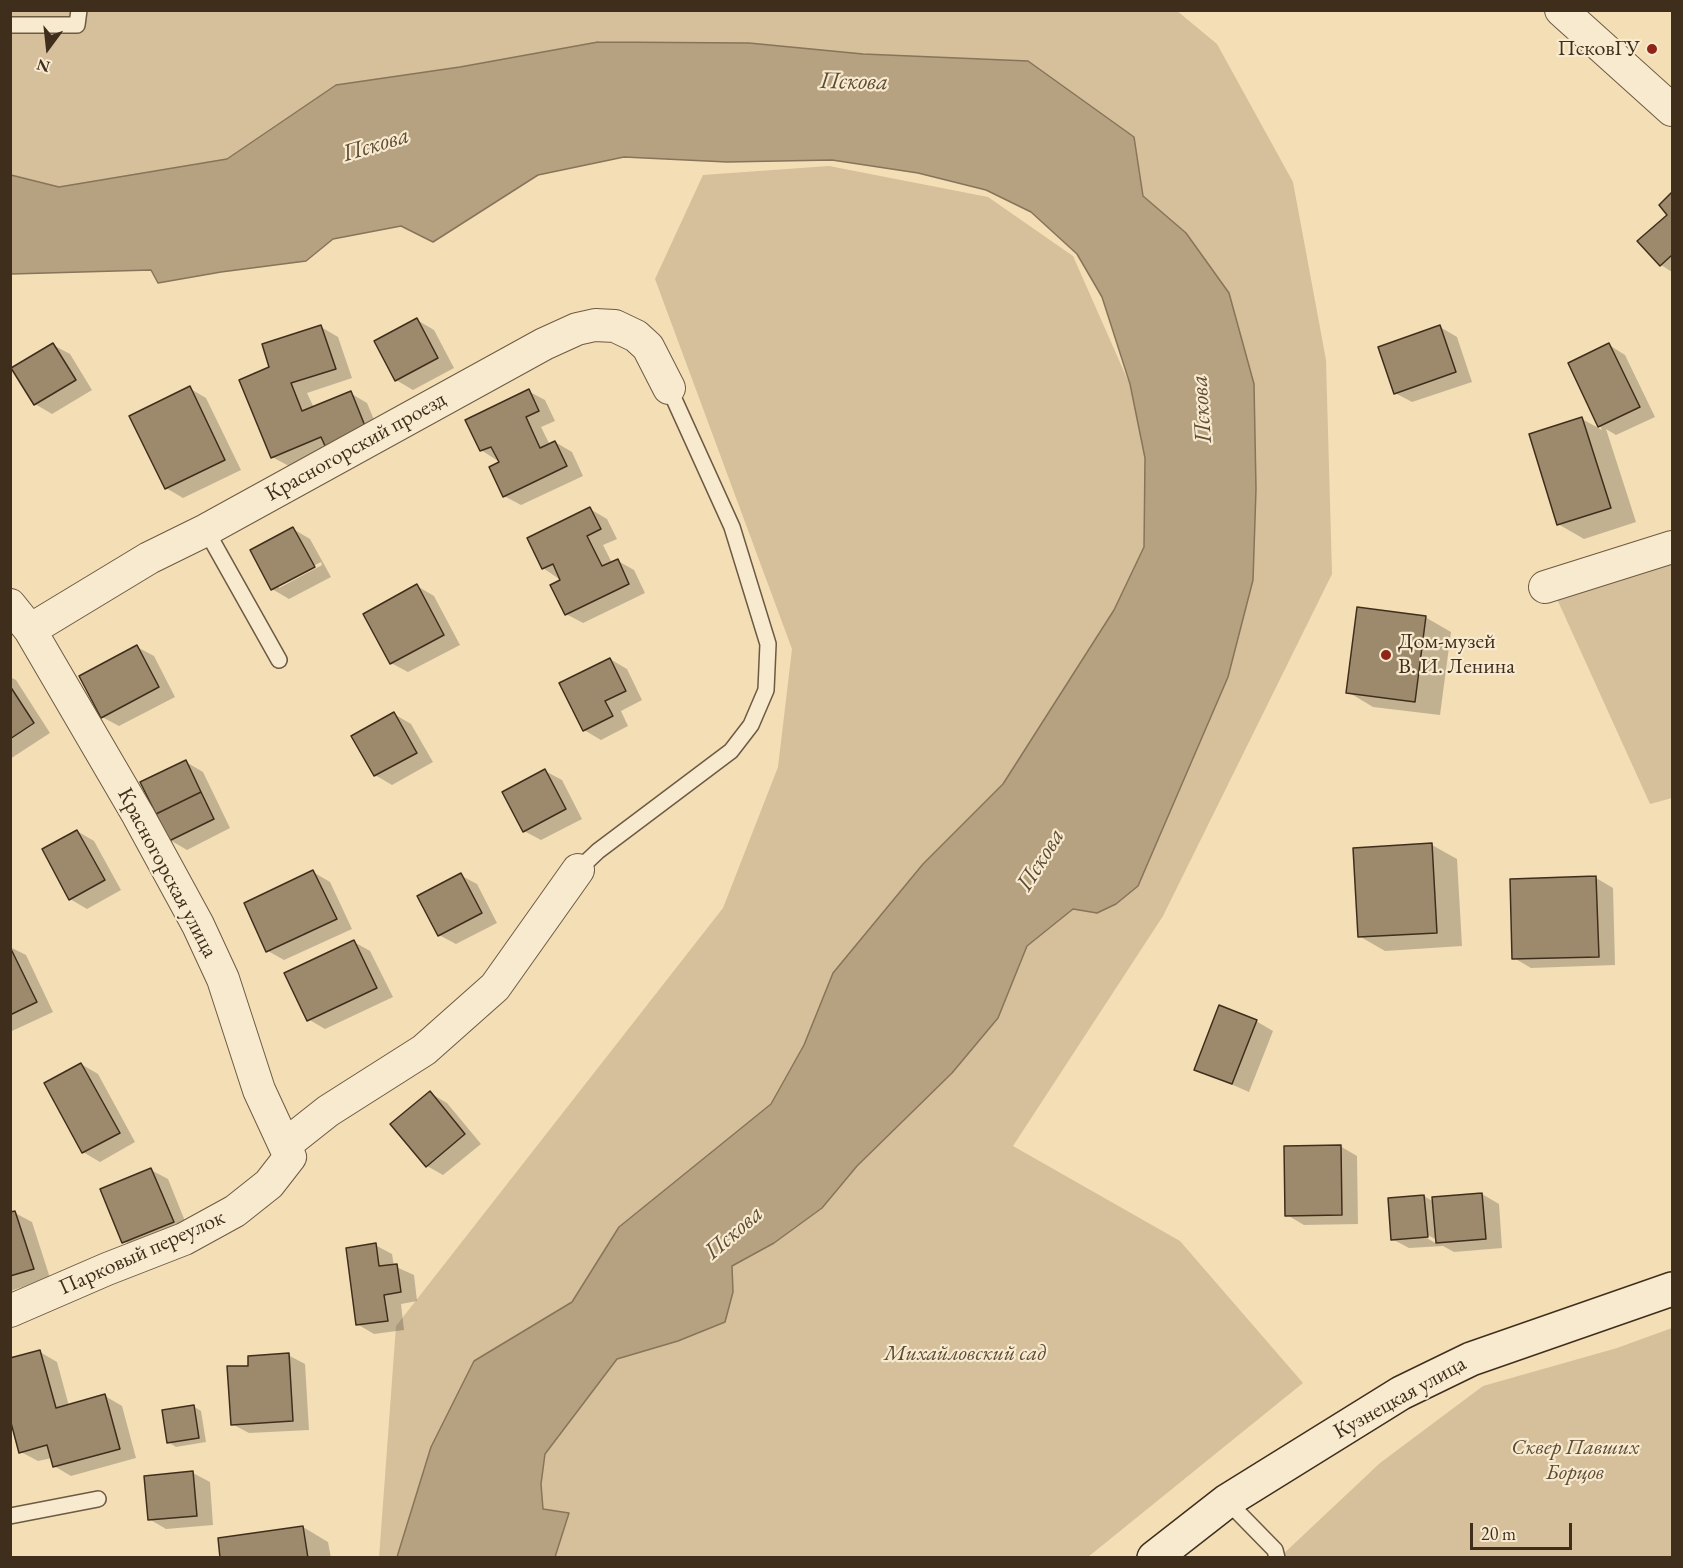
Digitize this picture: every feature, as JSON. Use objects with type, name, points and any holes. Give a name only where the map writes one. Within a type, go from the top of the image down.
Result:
[{"type":"street","points":[[1564,12],[1672,110]]},
{"type":"street","name":"Красногорский проезд","points":[[30,630],[149,558],[206,530],[378,433],[544,344],[577,329],[596,325],[615,326],[636,336],[648,347],[669,388]]},
{"type":"street","points":[[1545,587],[1672,547]]},
{"type":"street","name":"Красногорская улица","points":[[10,605],[30,630],[138,815],[198,925],[223,979],[259,1090],[288,1151]]},
{"type":"street","points":[[288,1151],[328,1111],[424,1050],[495,987],[578,870]]},
{"type":"street","name":"Парковый переулок","points":[[10,1311],[184,1239],[235,1211],[269,1184],[288,1151]]},
{"type":"street","name":"Кузнецкая улица","points":[[1154,1557],[1227,1501],[1401,1393],[1471,1359],[1672,1289]]},
{"type":"lane","points":[[10,25],[77,25],[79,10]]},
{"type":"lane","points":[[578,870],[598,851],[731,752],[751,725],[765,690],[768,644],[732,527],[669,388]]},
{"type":"lane","points":[[206,530],[279,660]]},
{"type":"lane","points":[[10,1516],[98,1499]]},
{"type":"lane","points":[[1227,1501],[1275,1550],[1276,1557]]},
{"type":"green space","name":"Михайловский сад","points":[[1176,10],[1217,44],[1293,182],[1326,360],[1332,574],[1163,916],[1013,1146],[1180,1241],[1303,1383],[1088,1557],[555,1557],[569,1513],[543,1509],[541,1484],[545,1454],[617,1359],[678,1341],[733,1292],[732,1266],[774,1243],[822,1208],[857,1166],[998,1018],[1027,946],[1073,909],[1098,913],[1253,580],[1256,489],[1254,384],[1186,233],[1143,196],[1134,136],[863,54],[749,43],[460,67],[336,85],[227,159],[59,187],[11,175],[10,11]]},
{"type":"green space","points":[[829,166],[988,197],[1073,256],[1130,385],[1145,458],[1144,547],[1114,610],[1003,784],[923,864],[804,1045],[771,1104],[619,1227],[572,1302],[474,1361],[419,1489],[397,1557],[379,1558],[396,1326],[723,908],[778,767],[792,649],[655,279],[703,175]]},
{"type":"green space","points":[[1672,539],[1672,798],[1650,804],[1547,577]]},
{"type":"green space","name":"Сквер Павших Борцов","points":[[1672,1328],[1672,1557],[1279,1558],[1380,1463],[1483,1386],[1617,1348]]},
{"type":"water","name":"Пскова","points":[[598,42],[749,43],[863,54],[1028,61],[1134,137],[1143,196],[1186,233],[1229,293],[1254,384],[1256,489],[1253,580],[1228,677],[1138,886],[1116,904],[1097,913],[1073,909],[1027,946],[998,1018],[952,1073],[857,1166],[822,1208],[774,1243],[732,1266],[733,1292],[725,1322],[678,1341],[617,1359],[545,1454],[541,1484],[543,1509],[569,1513],[555,1557],[397,1557],[431,1447],[474,1361],[572,1302],[619,1227],[771,1104],[804,1045],[833,973],[923,864],[1003,784],[1114,610],[1144,547],[1145,458],[1130,384],[1102,297],[1077,254],[1031,212],[986,190],[918,173],[832,160],[727,162],[624,157],[538,175],[433,242],[401,226],[333,239],[306,261],[158,283],[151,270],[11,274],[11,175],[59,187],[227,159],[336,85],[460,67]]},
{"type":"building","points":[[1672,192],[1672,255],[1660,266],[1637,241],[1667,215],[1659,205]]},
{"type":"building","points":[[417,318],[438,358],[395,381],[374,341]]},
{"type":"building","points":[[321,325],[336,369],[291,383],[302,411],[351,391],[367,431],[326,448],[321,437],[271,458],[239,380],[269,367],[262,344]]},
{"type":"building","points":[[1440,325],[1456,372],[1394,394],[1378,347]]},
{"type":"building","points":[[53,343],[76,380],[34,405],[11,368]]},
{"type":"building","points":[[1609,343],[1640,407],[1598,427],[1568,363]]},
{"type":"building","points":[[190,386],[225,460],[165,489],[129,416]]},
{"type":"building","points":[[529,389],[539,411],[526,417],[540,448],[555,441],[567,466],[503,497],[489,467],[499,462],[491,447],[480,451],[465,420]]},
{"type":"building","points":[[1582,417],[1611,508],[1557,525],[1529,434]]},
{"type":"building","points":[[590,507],[601,529],[587,536],[602,566],[618,559],[629,584],[565,615],[550,585],[560,580],[553,564],[542,569],[527,538]]},
{"type":"building","points":[[293,527],[315,567],[271,590],[250,550]]},
{"type":"building","points":[[417,584],[444,635],[390,664],[363,614]]},
{"type":"building","name":"Дом-музей В. И. Ленина","points":[[1357,607],[1426,616],[1415,702],[1346,693]]},
{"type":"building","points":[[137,645],[159,687],[101,718],[79,676]]},
{"type":"building","points":[[610,658],[626,691],[605,701],[613,716],[583,731],[559,683]]},
{"type":"building","points":[[10,686],[34,723],[10,739]]},
{"type":"building","points":[[394,712],[417,753],[374,776],[351,736]]},
{"type":"building","points":[[186,760],[201,792],[156,814],[140,782]]},
{"type":"building","points":[[545,769],[566,809],[523,832],[502,792]]},
{"type":"building","points":[[201,792],[214,819],[169,841],[156,814]]},
{"type":"building","points":[[77,830],[105,880],[69,900],[42,849]]},
{"type":"building","points":[[1432,843],[1437,933],[1358,937],[1353,848]]},
{"type":"building","points":[[313,870],[337,919],[266,952],[244,903]]},
{"type":"building","points":[[461,873],[482,913],[438,936],[417,896]]},
{"type":"building","points":[[1596,876],[1599,957],[1512,959],[1510,879]]},
{"type":"building","points":[[354,940],[377,988],[307,1021],[284,973]]},
{"type":"building","points":[[10,947],[37,1002],[10,1015]]},
{"type":"building","points":[[1219,1005],[1257,1020],[1232,1084],[1194,1070]]},
{"type":"building","points":[[81,1063],[120,1133],[82,1153],[44,1083]]},
{"type":"building","points":[[430,1091],[465,1134],[426,1167],[390,1124]]},
{"type":"building","points":[[1341,1145],[1342,1215],[1285,1216],[1284,1146]]},
{"type":"building","points":[[151,1168],[174,1222],[122,1243],[100,1189]]},
{"type":"building","points":[[1482,1193],[1486,1239],[1436,1243],[1432,1197]]},
{"type":"building","points":[[1424,1195],[1428,1237],[1391,1240],[1388,1198]]},
{"type":"building","points":[[15,1211],[34,1269],[10,1276],[10,1212]]},
{"type":"building","points":[[376,1243],[379,1266],[397,1264],[401,1292],[384,1295],[388,1321],[356,1325],[346,1248]]},
{"type":"building","points":[[40,1350],[56,1408],[105,1394],[120,1449],[53,1467],[47,1445],[19,1453],[10,1419],[10,1358]]},
{"type":"building","points":[[289,1353],[293,1421],[231,1425],[227,1366],[248,1366],[248,1356]]},
{"type":"building","points":[[194,1405],[199,1438],[167,1443],[162,1410]]},
{"type":"building","points":[[193,1471],[197,1516],[148,1520],[144,1476]]},
{"type":"building","points":[[303,1526],[308,1558],[220,1558],[218,1538]]},
{"type":"place","name":"ПсковГУ","points":[[1652,49]]},
{"type":"place","name":"Дом-музей В. И. Ленина","points":[[1386,655]]}]
